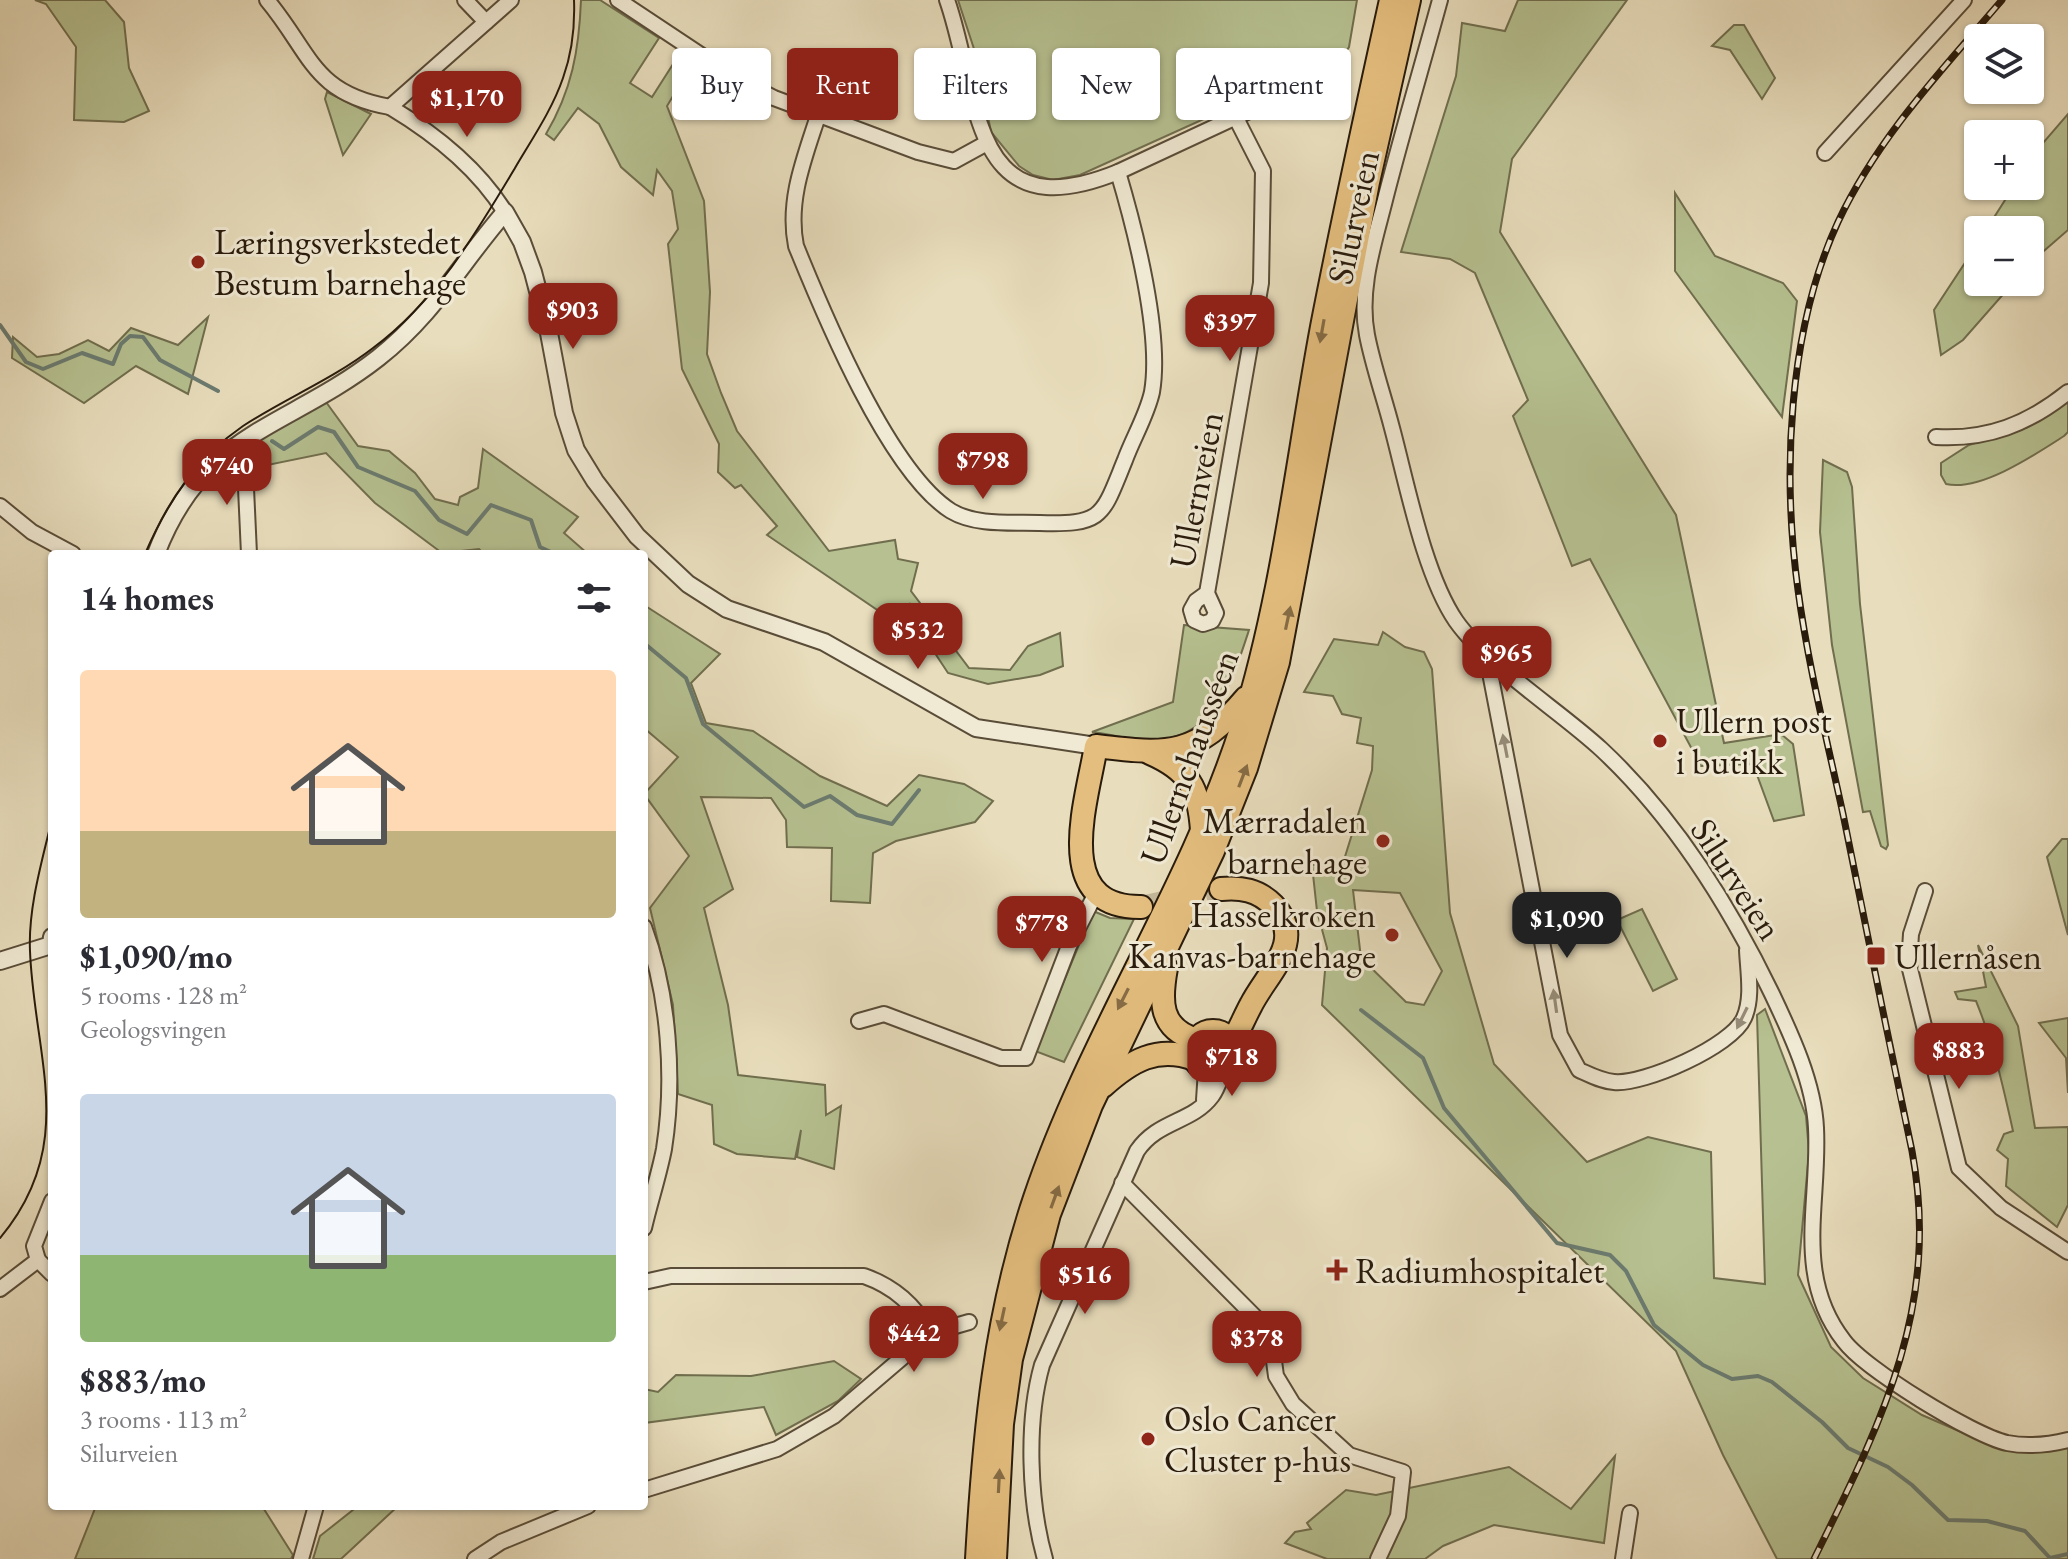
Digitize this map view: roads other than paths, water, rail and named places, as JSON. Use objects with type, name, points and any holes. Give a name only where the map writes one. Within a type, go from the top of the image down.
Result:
[{"type":"highway","points":[[1365,117],[1378,0]]},
{"type":"highway","name":"Ullernchausséen","points":[[977,1559],[991,1374],[1003,1313],[1035,1198],[1087,1073],[1202,834],[1252,691],[1279,580],[1322,329],[1391,0]]},
{"type":"highway","name":"Ullernchausséen","points":[[995,1559],[1002,1424],[1019,1322],[1049,1214],[1099,1090],[1169,947],[1246,768],[1285,637],[1362,212],[1409,0]]},
{"type":"highway","points":[[1149,753],[1202,741],[1252,691]]},
{"type":"highway","points":[[1141,907],[1115,904],[1096,893],[1084,872],[1081,844],[1096,746],[1149,753],[1176,766],[1191,780],[1199,798],[1202,834]]},
{"type":"highway","points":[[1212,1052],[1251,1004],[1281,959],[1286,941],[1285,926],[1277,910],[1257,893],[1221,889]]},
{"type":"highway","points":[[1169,947],[1162,995],[1163,1013],[1178,1032],[1212,1052]]},
{"type":"highway","points":[[1099,1090],[1124,1069],[1152,1054],[1212,1052]]},
{"type":"street","points":[[267,0],[325,81],[365,102],[390,107],[445,144],[469,167],[505,212],[522,242],[533,272],[549,333],[564,413],[576,450],[595,481],[637,536],[688,584],[727,609],[824,642],[976,728],[1096,746]]},
{"type":"street","points":[[465,0],[486,22]]},
{"type":"street","points":[[390,107],[511,0]]},
{"type":"street","points":[[618,0],[756,90],[787,103]]},
{"type":"street","points":[[947,0],[985,144],[1008,171],[1031,185],[1058,190],[1088,184],[1232,120]]},
{"type":"street","name":"Silurveien","points":[[1440,0],[1379,226],[1365,290],[1365,321],[1408,490],[1432,566],[1454,617],[1486,652],[1603,751],[1647,798],[1746,942],[1783,1018],[1812,1102],[1816,1132],[1811,1257],[1819,1297],[1837,1332],[1873,1370],[1989,1438],[2023,1445],[2068,1440]]},
{"type":"street","points":[[1825,153],[1964,0]]},
{"type":"street","points":[[817,120],[796,186],[792,230],[796,246],[864,397],[909,467],[922,485],[950,510],[976,519],[1086,523],[1097,517],[1108,499],[1151,397],[1155,348],[1132,220],[1118,172]]},
{"type":"street","points":[[829,120],[918,152],[954,161],[985,144]]},
{"type":"street","name":"Ullernveien","points":[[1207,593],[1261,283],[1263,171],[1237,120]]},
{"type":"street","points":[[158,550],[187,494],[229,449],[379,357],[437,302],[505,212]]},
{"type":"street","points":[[1936,437],[1972,437],[2005,429],[2034,416],[2068,392]]},
{"type":"street","points":[[229,449],[245,466],[249,550]]},
{"type":"street","points":[[0,506],[32,532],[66,550]]},
{"type":"street","points":[[1486,652],[1560,1035],[1579,1070],[1616,1083],[1635,1079],[1724,1042],[1746,1015],[1749,990],[1746,942]]},
{"type":"street","points":[[1925,891],[1911,934],[1909,965],[1959,1168],[2001,1208],[2068,1252]]},
{"type":"street","points":[[859,1021],[884,1014],[1001,1058],[1026,1058],[1069,946],[1096,893]]},
{"type":"street","points":[[648,944],[662,1002],[670,1080],[664,1149],[648,1212]]},
{"type":"street","points":[[0,961],[48,947]]},
{"type":"street","points":[[1045,1559],[1032,1503],[1039,1375],[1122,1183],[1149,1135],[1203,1104],[1212,1052]]},
{"type":"street","points":[[1122,1183],[1260,1322],[1272,1346],[1276,1376],[1293,1404],[1349,1455],[1403,1472],[1404,1488],[1398,1516],[1378,1559]]},
{"type":"street","points":[[48,1211],[34,1246],[38,1260],[48,1270]]},
{"type":"street","points":[[0,1289],[38,1260]]},
{"type":"street","points":[[648,1281],[671,1276],[864,1276],[886,1284],[904,1298],[931,1333]]},
{"type":"street","points":[[648,1489],[777,1449],[834,1416],[931,1333],[969,1322]]},
{"type":"street","points":[[301,1559],[315,1510]]},
{"type":"street","points":[[475,1559],[501,1542],[578,1510]]},
{"type":"street","points":[[1623,1559],[1630,1513]]},
{"type":"waterway","points":[[0,325],[26,362],[43,369],[82,353],[113,364],[121,344],[130,336],[143,337],[160,360],[218,391]]},
{"type":"waterway","points":[[272,441],[284,449],[318,427],[334,432],[358,467],[415,491],[439,520],[467,534],[491,505],[531,520],[540,547],[546,550]]},
{"type":"waterway","points":[[648,646],[686,678],[703,724],[804,807],[830,796],[857,815],[892,824],[919,790]]},
{"type":"waterway","points":[[1361,1010],[1423,1058],[1444,1108],[1557,1243],[1610,1255],[1626,1271],[1654,1325],[1703,1365],[1732,1379],[1758,1376],[1772,1382],[1822,1422],[1848,1448],[1888,1467],[1912,1485],[1948,1520],[1987,1521],[2025,1531],[2050,1558],[2068,1554]]},
{"type":"tunnel","points":[[1141,907],[1221,889]]},
{"type":"tram line","points":[[147,550],[173,500],[211,452],[243,426],[373,348],[396,330],[453,266],[553,101],[571,49],[574,0]]},
{"type":"tram line","points":[[0,1238],[24,1203],[39,1168],[45,1134],[46,1099],[30,935],[36,885],[48,836]]},
{"type":"railway","points":[[1814,1559],[1862,1460],[1899,1362],[1911,1313],[1918,1261],[1919,1208],[1912,1151],[1802,618],[1790,498],[1793,403],[1808,309],[1821,264],[1854,191],[1912,105],[2002,0]]},
{"type":"place","name":"Læringsverkstedet Bestum barnehage","points":[[198,262]]},
{"type":"place","name":"Ullern post i butikk","points":[[1660,741]]},
{"type":"place","name":"Mærradalen barnehage","points":[[1383,841]]},
{"type":"place","name":"Hasselkroken Kanvas-barnehage","points":[[1392,935]]},
{"type":"place","name":"Ullernåsen","points":[[1876,956]]},
{"type":"place","name":"Radiumhospitalet","points":[[1337,1270]]},
{"type":"place","name":"Oslo Cancer Cluster p-hus","points":[[1148,1439]]}]
